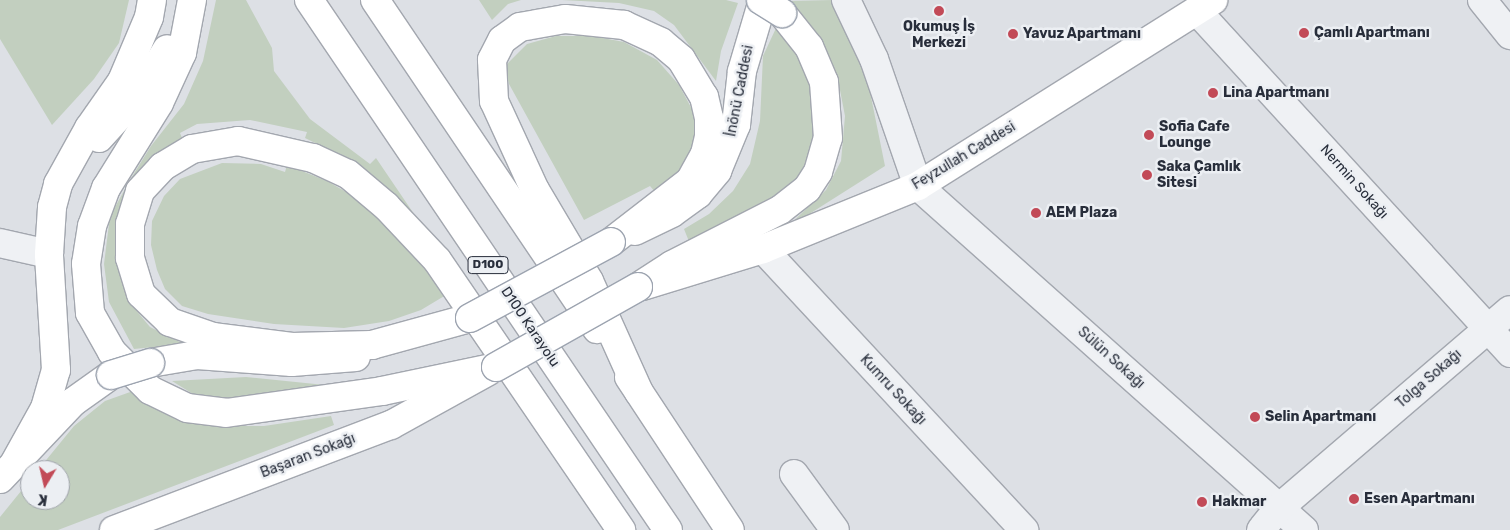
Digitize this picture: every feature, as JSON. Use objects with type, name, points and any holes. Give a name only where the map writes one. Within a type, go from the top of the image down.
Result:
[{"type":"main road","points":[[8,471],[46,408],[56,370],[49,254],[52,207],[58,184],[89,128],[122,81],[149,17],[152,0]]},
{"type":"main road","points":[[58,184],[141,92],[169,46],[181,0]]},
{"type":"main road","points":[[192,0],[182,53],[159,103],[106,188],[92,226],[86,264],[90,313],[112,352],[150,390],[186,408],[226,413],[382,391],[496,367]]},
{"type":"main road","name":"D100 Karayolu","points":[[309,0],[668,530]]},
{"type":"main road","points":[[376,0],[730,530]]},
{"type":"main road","points":[[638,287],[672,264],[780,210],[808,189],[818,172],[825,155],[828,130],[824,82],[809,47],[768,4]]},
{"type":"main road","name":"İnönü Caddesi","points":[[610,242],[672,213],[698,194],[717,171],[736,125],[742,71],[768,4]]},
{"type":"main road","name":"Feyzullah Caddesi","points":[[638,287],[763,250],[918,186],[1205,5]]},
{"type":"main road","points":[[8,471],[73,402],[111,375],[150,363],[197,355],[292,362],[374,355],[430,341],[470,318],[610,242],[690,181],[705,154],[709,136],[704,97],[681,59],[661,42],[624,24],[565,19],[520,27],[502,40],[492,60],[494,101],[535,190],[589,281],[639,392]]},
{"type":"main road","points":[[470,318],[372,345],[292,348],[213,338],[170,322],[141,294],[130,258],[130,224],[140,190],[162,167],[192,149],[238,141],[313,158],[348,174],[386,206],[437,260],[621,530]]},
{"type":"main road","name":"Başaran Sokağı","points":[[114,530],[391,425],[638,287]]},
{"type":"street","points":[[846,0],[874,60],[918,186]]},
{"type":"street","points":[[1482,0],[1510,36]]},
{"type":"street","name":"Nermin Sokağı","points":[[1205,5],[1510,353]]},
{"type":"street","name":"Sülün Sokağı","points":[[918,186],[1304,530]]},
{"type":"street","points":[[0,243],[49,254]]},
{"type":"street","name":"Kumru Sokağı","points":[[763,250],[1024,530]]},
{"type":"street","name":"Tolga Sokağı","points":[[1261,530],[1278,508],[1510,310]]},
{"type":"street","points":[[794,474],[835,530]]},
{"type":"green space","points":[[0,0],[129,0],[119,43],[94,79],[52,125],[0,39]]},
{"type":"green space","points":[[216,0],[246,0],[272,48],[274,71],[310,119],[370,164],[376,158],[414,214],[362,166],[305,138],[307,132],[250,120],[197,124],[180,133],[182,138],[159,152],[130,180],[151,146],[184,104],[203,61]]},
{"type":"green space","points":[[479,0],[521,0],[508,4],[492,20]]},
{"type":"green space","points":[[562,0],[726,0],[738,3],[721,51],[716,81],[674,25],[654,11],[619,3]]},
{"type":"green space","points":[[833,0],[866,72],[885,166],[784,230],[826,190],[841,161],[845,116],[839,85],[825,47],[789,1]]},
{"type":"green space","points":[[777,26],[803,63],[812,91],[814,138],[807,164],[785,193],[690,244],[684,229],[709,214],[733,191],[750,164],[760,121],[763,56]]},
{"type":"green space","points":[[556,36],[592,36],[624,42],[657,60],[679,85],[694,113],[698,136],[692,154],[678,175],[656,193],[650,186],[584,220],[509,84],[504,67],[527,44]]},
{"type":"green space","points":[[222,163],[261,164],[285,172],[287,165],[327,181],[360,200],[390,225],[451,292],[421,310],[389,321],[344,328],[274,324],[208,314],[182,306],[165,289],[157,270],[151,245],[152,221],[164,196],[180,179]]},
{"type":"green space","points":[[130,180],[118,216],[115,253],[122,283],[135,309],[150,327],[184,344],[134,349],[109,302],[104,264],[110,216]]},
{"type":"green space","points":[[246,377],[325,385],[265,397],[224,398],[193,394],[172,381]]},
{"type":"green space","points":[[133,391],[225,426],[264,426],[331,416],[334,425],[58,530],[0,530],[0,517],[20,492],[20,510],[70,510],[70,460],[46,460],[74,426],[105,401]]},
{"type":"place","name":"Okumuş İş Merkezi","points":[[939,11]]},
{"type":"place","name":"Çamlı Apartmanı","points":[[1304,33]]},
{"type":"place","name":"Yavuz Apartmanı","points":[[1013,34]]},
{"type":"place","name":"Lina Apartmanı","points":[[1213,93]]},
{"type":"place","name":"Sofia Cafe Lounge","points":[[1149,135]]},
{"type":"place","name":"Saka Çamlık Sitesi","points":[[1147,175]]},
{"type":"place","name":"AEM Plaza","points":[[1036,213]]},
{"type":"place","name":"Selin Apartmanı","points":[[1255,417]]},
{"type":"place","name":"Esen Apartmanı","points":[[1354,499]]},
{"type":"place","name":"Hakmar","points":[[1202,502]]}]
